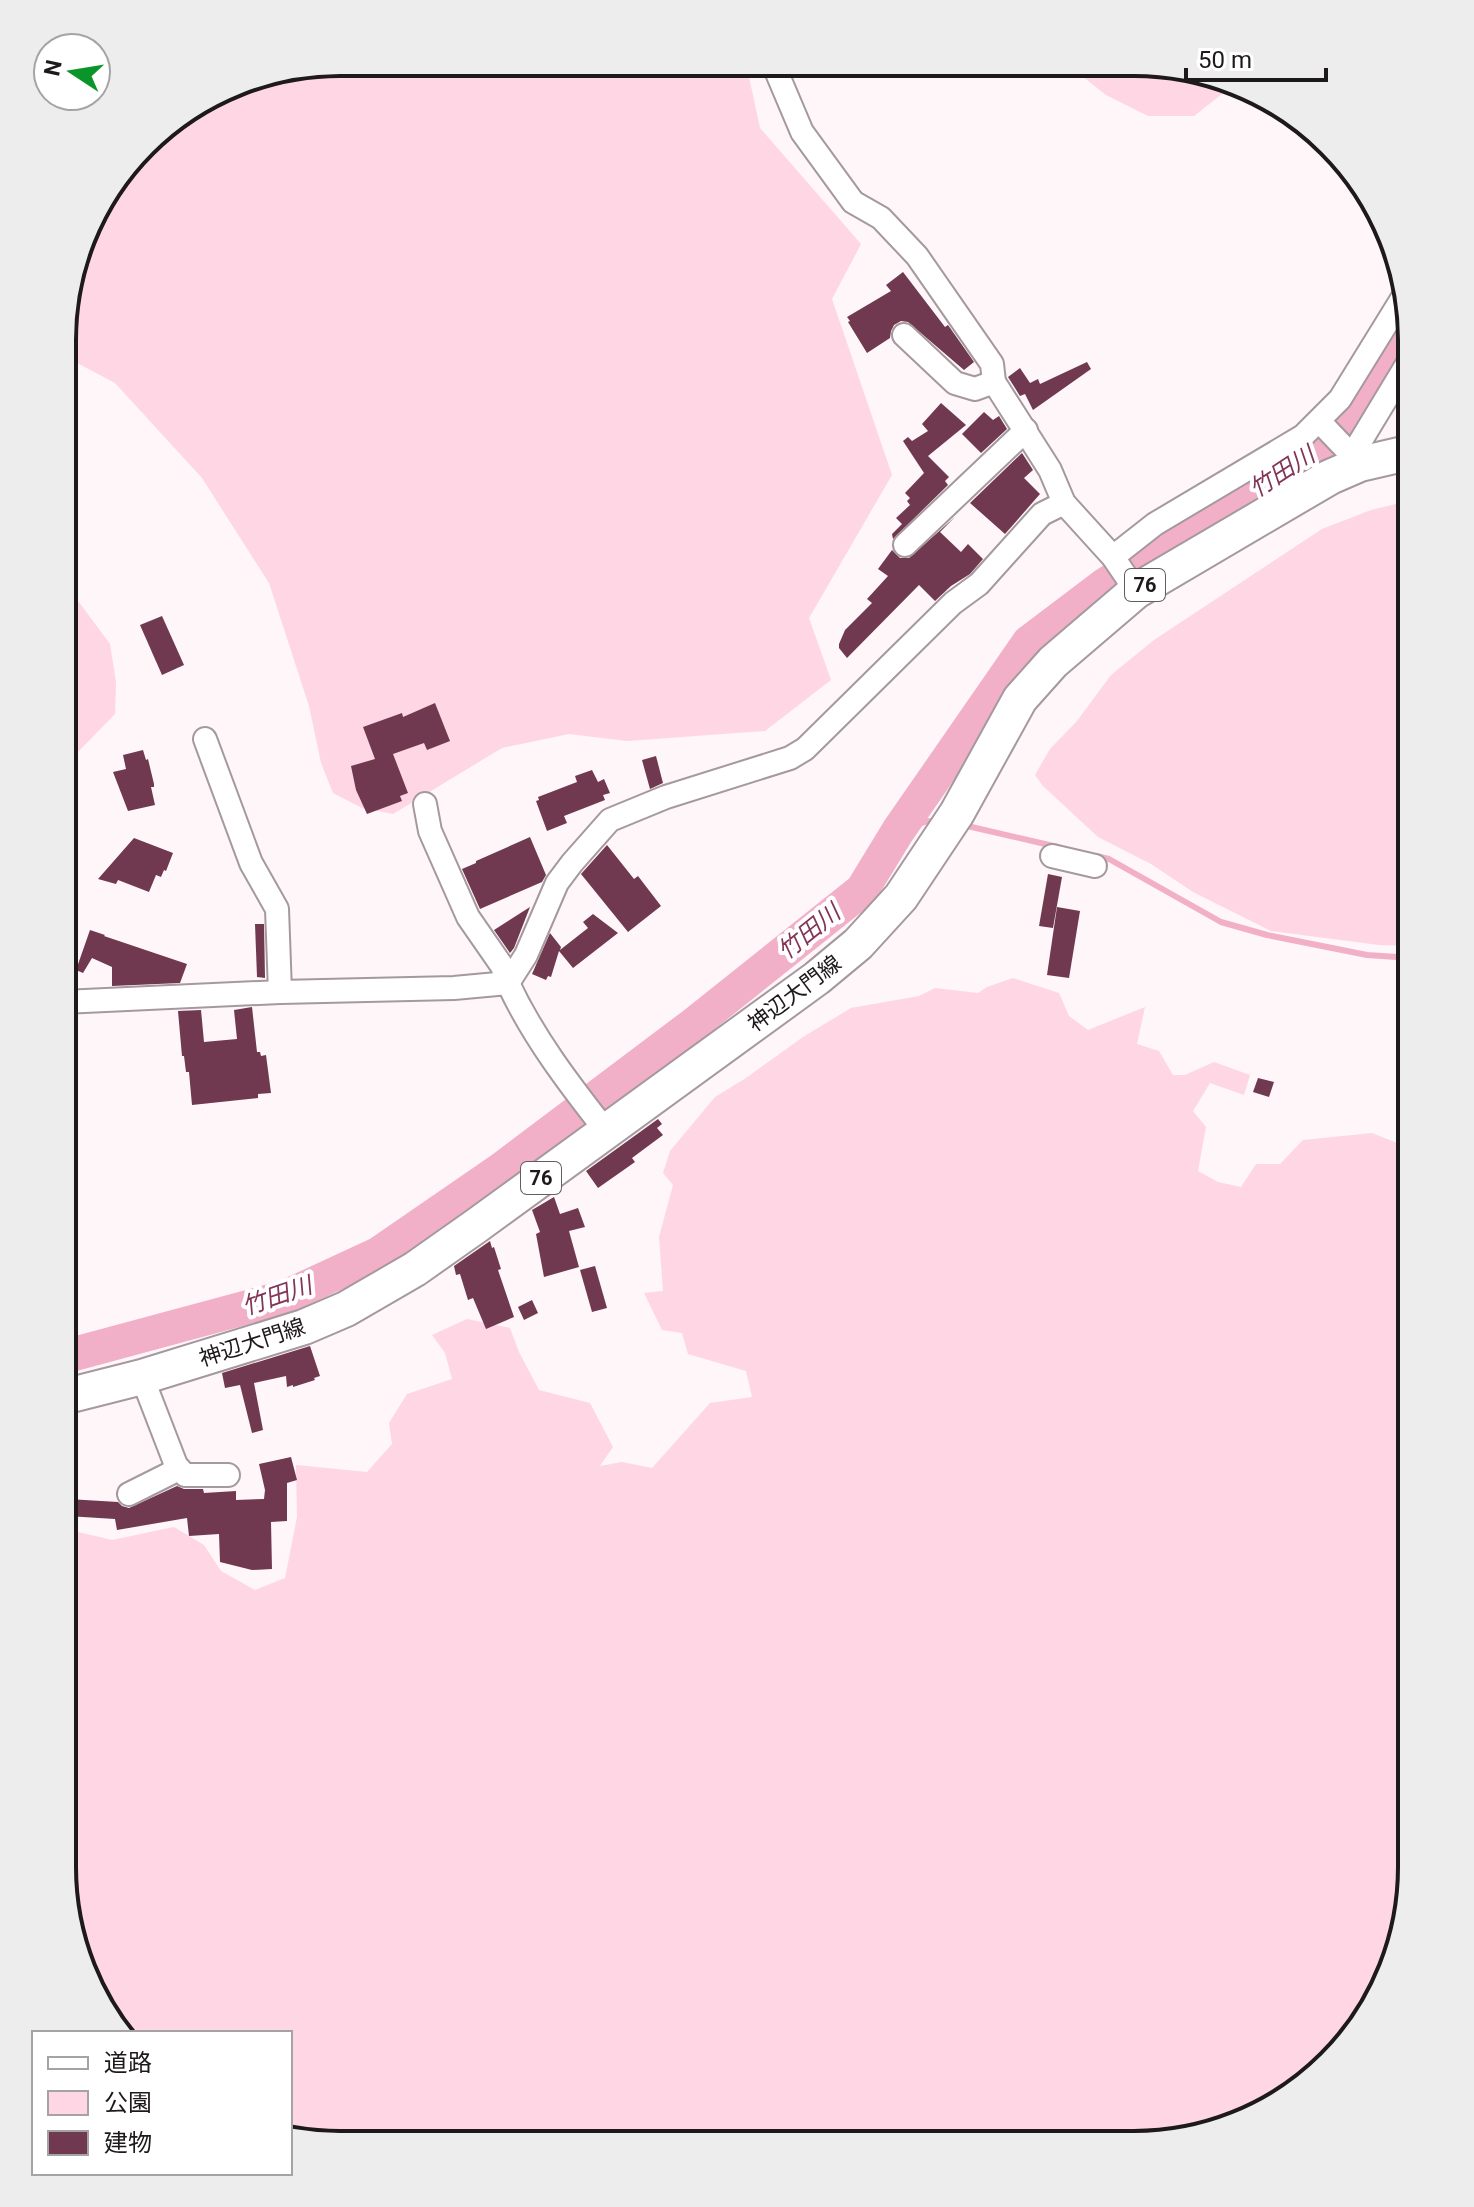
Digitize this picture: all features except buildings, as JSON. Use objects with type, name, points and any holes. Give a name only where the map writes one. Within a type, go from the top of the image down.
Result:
[{"type":"main road","name":"神辺大門線","points":[[76,1394],[142,1377],[304,1327],[346,1309],[439,1252],[602,1125],[817,978],[858,944],[901,897],[950,824],[1020,699],[1053,662],[1132,586],[1330,477],[1354,456],[1398,453]]},
{"type":"street","points":[[778,76],[802,132],[853,202],[881,218],[917,256],[992,364],[994,382],[1050,470],[1064,503],[1115,559],[1132,586]]},
{"type":"street","points":[[1115,559],[1155,524],[1321,423],[1340,399],[1396,308]]},
{"type":"street","points":[[904,335],[955,383],[975,389],[994,382]]},
{"type":"street","points":[[1321,423],[1354,456],[1398,379]]},
{"type":"street","points":[[905,545],[1026,430]]},
{"type":"street","points":[[508,983],[526,955],[557,883],[610,820],[666,797],[790,758],[805,749],[953,603],[979,584],[1042,514],[1064,503]]},
{"type":"street","points":[[205,739],[251,863],[277,909],[280,992]]},
{"type":"street","points":[[425,804],[430,831],[468,917],[502,966],[528,1022],[602,1125]]},
{"type":"street","points":[[1052,856],[1095,866]]},
{"type":"street","points":[[76,1001],[454,988],[508,983]]},
{"type":"street","points":[[142,1377],[176,1465],[185,1475],[228,1475]]},
{"type":"street","points":[[129,1494],[171,1473],[176,1465]]},
{"type":"green space","points":[[749,76],[760,128],[861,244],[832,299],[892,475],[809,618],[831,680],[765,731],[627,741],[569,734],[502,748],[393,814],[362,808],[333,793],[321,763],[309,706],[269,583],[202,478],[115,383],[76,362],[78,306],[96,239],[121,194],[153,153],[208,111],[239,96],[306,78]]},
{"type":"green space","points":[[1082,76],[1168,78],[1223,92],[1194,116],[1148,116],[1106,95]]},
{"type":"green space","points":[[1398,503],[1398,946],[1271,931],[1193,892],[1151,864],[1098,837],[1035,775],[1050,749],[1077,721],[1111,675],[1154,640],[1322,529]]},
{"type":"green space","points":[[76,598],[110,644],[116,682],[115,714],[76,754]]},
{"type":"green space","points":[[1013,978],[1059,993],[1069,1016],[1088,1030],[1145,1007],[1137,1044],[1159,1051],[1173,1075],[1185,1075],[1214,1062],[1250,1075],[1244,1095],[1210,1083],[1193,1111],[1206,1127],[1198,1171],[1218,1182],[1241,1187],[1256,1164],[1280,1164],[1303,1140],[1372,1133],[1397,1143],[1397,1884],[1393,1918],[1371,1984],[1332,2041],[1295,2076],[1266,2096],[1219,2117],[1185,2126],[1151,2130],[340,2131],[292,2126],[292,2031],[134,2031],[111,1999],[96,1968],[78,1901],[76,1531],[112,1540],[174,1527],[204,1545],[221,1571],[255,1590],[285,1578],[297,1517],[296,1465],[367,1472],[392,1444],[389,1423],[407,1394],[452,1379],[445,1353],[432,1335],[467,1319],[510,1328],[539,1390],[590,1403],[613,1447],[600,1466],[622,1462],[652,1468],[710,1403],[752,1397],[746,1371],[688,1354],[682,1333],[662,1330],[644,1293],[663,1291],[659,1237],[673,1185],[663,1173],[670,1151],[715,1097],[851,1008],[919,996],[935,988],[978,993]]},
{"type":"waterway","name":"竹田川","points":[[76,1353],[285,1297],[378,1254],[500,1170],[694,1024],[862,890],[898,831],[1029,642],[1103,586],[1314,453],[1349,422],[1398,340]]},
{"type":"waterway","points":[[898,831],[928,821],[936,822]]},
{"type":"waterway","points":[[963,825],[1058,847]]},
{"type":"waterway","points":[[1096,856],[1109,859],[1221,922],[1267,935],[1367,955],[1398,957]]}]
